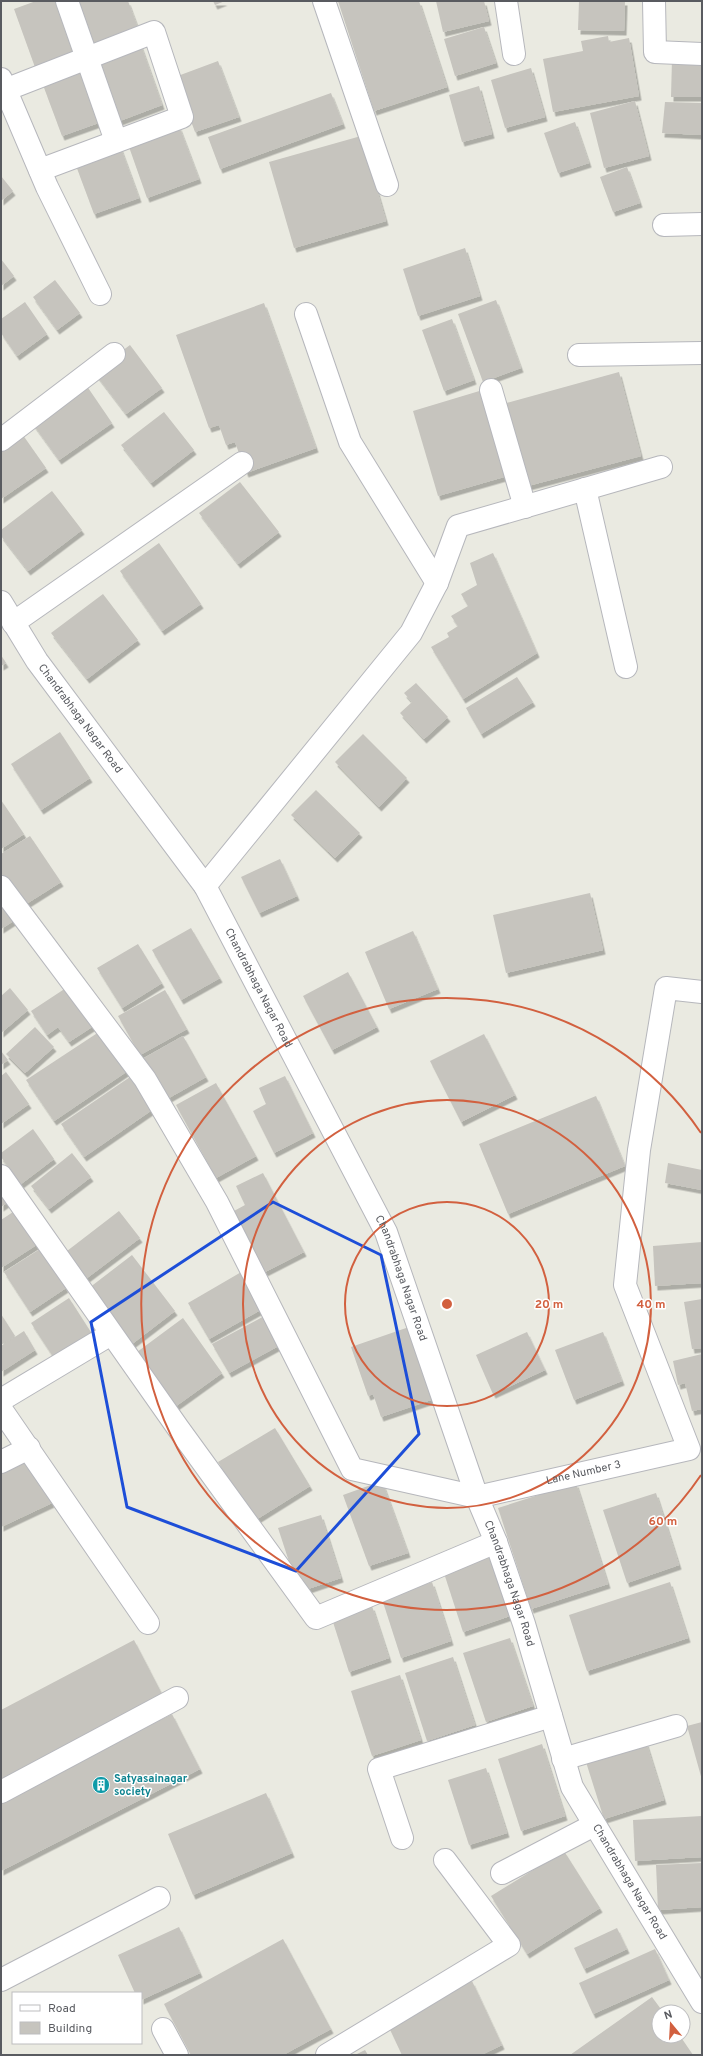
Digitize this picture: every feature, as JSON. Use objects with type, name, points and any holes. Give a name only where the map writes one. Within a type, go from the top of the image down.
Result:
[{"type":"street","points":[[67,1],[88,57],[116,141]]},
{"type":"street","points":[[324,1],[387,185]]},
{"type":"street","points":[[506,1],[514,54]]},
{"type":"street","points":[[654,1],[655,52],[702,54]]},
{"type":"street","points":[[40,170],[182,116],[154,32],[88,57],[3,84],[40,170],[100,294]]},
{"type":"street","points":[[664,225],[702,224]]},
{"type":"street","points":[[306,314],[350,442],[436,582]]},
{"type":"street","points":[[579,355],[702,352]]},
{"type":"street","points":[[1,440],[114,354]]},
{"type":"street","points":[[491,390],[525,507]]},
{"type":"street","points":[[13,623],[242,463]]},
{"type":"street","points":[[205,886],[340,718],[411,633],[436,582],[458,526],[662,467]]},
{"type":"street","points":[[585,489],[626,667]]},
{"type":"street","name":"Chandrabhaga Nagar Road","points":[[1,602],[37,661],[205,886],[386,1232],[478,1497],[496,1542],[524,1624],[572,1787],[702,2002]]},
{"type":"street","points":[[1,888],[146,1078],[218,1202],[352,1469],[478,1497]]},
{"type":"street","name":"Lane Number 3","points":[[478,1497],[689,1449],[625,1286],[640,1150],[666,988],[702,992]]},
{"type":"street","points":[[1,1176],[111,1334],[316,1618],[496,1542]]},
{"type":"street","points":[[1,1400],[111,1334]]},
{"type":"street","points":[[1,1409],[148,1623]]},
{"type":"street","points":[[1,1462],[29,1448]]},
{"type":"street","points":[[1,1792],[177,1698]]},
{"type":"street","points":[[402,1838],[379,1769],[551,1716]]},
{"type":"street","points":[[563,1759],[676,1726]]},
{"type":"street","points":[[502,1873],[594,1825]]},
{"type":"street","points":[[327,2055],[509,1946],[445,1860]]},
{"type":"street","points":[[1,1980],[159,1898]]},
{"type":"street","points":[[163,2029],[178,2055]]},
{"type":"highlighted area","points":[[273,1202],[381,1255],[419,1434],[296,1571],[127,1507],[91,1322]]},
{"type":"building","points":[[36,1],[61,1],[81,54],[36,70],[14,9]]},
{"type":"building","points":[[75,1],[128,1],[138,28],[91,45]]},
{"type":"building","points":[[213,1],[225,1],[215,5]]},
{"type":"building","points":[[338,1],[419,1],[447,87],[374,111]]},
{"type":"building","points":[[436,1],[484,1],[489,21],[443,32]]},
{"type":"building","points":[[579,1],[625,1],[624,31],[578,30]]},
{"type":"building","points":[[484,27],[496,63],[455,76],[444,39]]},
{"type":"building","points":[[608,36],[609,42],[629,38],[639,96],[553,112],[543,59],[583,51],[581,41]]},
{"type":"building","points":[[140,43],[162,105],[117,122],[94,60]]},
{"type":"building","points":[[672,59],[702,60],[702,97],[671,97]]},
{"type":"building","points":[[218,61],[239,117],[195,132],[175,77]]},
{"type":"building","points":[[531,68],[545,117],[505,128],[491,80]]},
{"type":"building","points":[[85,70],[104,121],[62,136],[43,85]]},
{"type":"building","points":[[479,86],[492,134],[462,142],[449,95]]},
{"type":"building","points":[[331,93],[343,124],[220,169],[208,137]]},
{"type":"building","points":[[635,101],[649,156],[604,168],[590,113]]},
{"type":"building","points":[[665,102],[702,103],[702,135],[662,133]]},
{"type":"building","points":[[575,122],[589,163],[558,173],[544,133]]},
{"type":"building","points":[[179,126],[199,179],[147,198],[128,144]]},
{"type":"building","points":[[361,136],[386,221],[294,248],[269,162]]},
{"type":"building","points":[[120,146],[139,198],[94,214],[75,163]]},
{"type":"building","points":[[627,167],[640,203],[613,212],[600,177]]},
{"type":"building","points":[[1,176],[13,191],[1,201]]},
{"type":"building","points":[[465,248],[480,296],[418,316],[403,269]]},
{"type":"building","points":[[1,259],[14,276],[1,286]]},
{"type":"building","points":[[55,280],[80,313],[57,330],[33,297]]},
{"type":"building","points":[[496,300],[521,368],[483,382],[458,314]]},
{"type":"building","points":[[25,302],[47,334],[17,356],[1,333],[1,319]]},
{"type":"building","points":[[264,303],[316,448],[246,473],[235,442],[226,445],[219,425],[209,428],[176,335]]},
{"type":"building","points":[[452,319],[474,380],[444,391],[422,330]]},
{"type":"building","points":[[130,345],[162,388],[126,414],[94,372]]},
{"type":"building","points":[[619,372],[641,456],[524,487],[503,404]]},
{"type":"building","points":[[84,382],[112,423],[59,460],[30,420]]},
{"type":"building","points":[[486,389],[511,475],[438,496],[413,411]]},
{"type":"building","points":[[164,412],[194,450],[151,483],[121,445]]},
{"type":"building","points":[[20,431],[46,468],[1,499],[1,445]]},
{"type":"building","points":[[240,482],[279,532],[238,564],[199,513]]},
{"type":"building","points":[[52,491],[82,530],[28,571],[1,536],[1,530]]},
{"type":"building","points":[[159,543],[201,604],[162,631],[120,571]]},
{"type":"building","points":[[493,553],[537,653],[463,699],[431,647],[449,637],[447,633],[458,626],[451,616],[468,606],[461,594],[477,585],[470,563]]},
{"type":"building","points":[[103,594],[138,640],[87,679],[51,633]]},
{"type":"building","points":[[1,655],[6,663],[1,666]]},
{"type":"building","points":[[517,677],[533,702],[481,734],[466,708]]},
{"type":"building","points":[[416,683],[448,717],[424,739],[400,713],[412,702],[404,693]]},
{"type":"building","points":[[60,732],[90,778],[41,810],[11,764]]},
{"type":"building","points":[[363,734],[407,778],[379,807],[335,762]]},
{"type":"building","points":[[316,790],[360,833],[335,858],[291,815]]},
{"type":"building","points":[[1,800],[24,834],[1,849]]},
{"type":"building","points":[[30,836],[61,882],[23,906],[1,873],[1,854]]},
{"type":"building","points":[[280,859],[297,896],[259,913],[241,877]]},
{"type":"building","points":[[590,893],[603,950],[506,973],[493,915]]},
{"type":"building","points":[[1,898],[15,920],[1,929]]},
{"type":"building","points":[[191,928],[220,978],[181,1000],[152,950]]},
{"type":"building","points":[[413,931],[438,989],[389,1009],[365,952]]},
{"type":"building","points":[[138,944],[162,983],[122,1008],[97,968]]},
{"type":"building","points":[[348,972],[377,1027],[332,1050],[303,996]]},
{"type":"building","points":[[69,986],[95,1025],[69,1042],[58,1027],[47,1035],[31,1011]]},
{"type":"building","points":[[10,988],[28,1010],[1,1033],[1,996]]},
{"type":"building","points":[[165,990],[187,1029],[140,1055],[118,1016]]},
{"type":"building","points":[[35,1027],[54,1047],[25,1073],[6,1054]]},
{"type":"building","points":[[105,1028],[132,1068],[54,1121],[26,1080]]},
{"type":"building","points":[[484,1034],[515,1095],[461,1122],[430,1061]]},
{"type":"building","points":[[183,1036],[206,1077],[167,1099],[144,1058]]},
{"type":"building","points":[[1,1051],[8,1060],[1,1065]]},
{"type":"building","points":[[6,1072],[29,1104],[1,1124],[1,1076]]},
{"type":"building","points":[[285,1076],[313,1133],[274,1153],[253,1111],[266,1104],[259,1088]]},
{"type":"building","points":[[130,1077],[152,1110],[84,1157],[61,1124]]},
{"type":"building","points":[[216,1083],[256,1156],[216,1178],[176,1105]]},
{"type":"building","points":[[596,1096],[625,1166],[508,1214],[479,1144]]},
{"type":"building","points":[[33,1129],[54,1159],[21,1184],[1,1157],[1,1153]]},
{"type":"building","points":[[72,1153],[91,1177],[49,1209],[31,1186]]},
{"type":"building","points":[[668,1163],[702,1170],[702,1190],[665,1183]]},
{"type":"building","points":[[263,1173],[304,1252],[265,1272],[234,1211],[245,1205],[236,1186]]},
{"type":"building","points":[[1,1184],[11,1200],[1,1207]]},
{"type":"building","points":[[22,1206],[44,1240],[1,1268],[1,1220]]},
{"type":"building","points":[[119,1211],[140,1238],[87,1278],[67,1251]]},
{"type":"building","points":[[702,1242],[702,1283],[655,1286],[653,1246]]},
{"type":"building","points":[[40,1249],[66,1288],[30,1312],[4,1272]]},
{"type":"building","points":[[132,1255],[175,1311],[132,1344],[89,1288]]},
{"type":"building","points":[[243,1271],[264,1308],[209,1339],[188,1303]]},
{"type":"building","points":[[69,1298],[94,1337],[56,1361],[31,1323]]},
{"type":"building","points":[[702,1299],[702,1348],[692,1349],[684,1302]]},
{"type":"building","points":[[1,1314],[15,1336],[1,1345]]},
{"type":"building","points":[[268,1314],[284,1343],[229,1373],[212,1344]]},
{"type":"building","points":[[183,1318],[222,1373],[172,1409],[133,1355]]},
{"type":"building","points":[[409,1327],[434,1399],[381,1417],[373,1394],[368,1396],[351,1347]]},
{"type":"building","points":[[24,1331],[35,1350],[1,1372],[1,1346]]},
{"type":"building","points":[[527,1332],[545,1370],[493,1394],[476,1355]]},
{"type":"building","points":[[603,1332],[622,1381],[574,1400],[555,1350]]},
{"type":"building","points":[[702,1354],[702,1409],[692,1411],[685,1383],[678,1385],[673,1361]]},
{"type":"building","points":[[275,1428],[310,1486],[254,1521],[218,1462]]},
{"type":"building","points":[[30,1456],[52,1503],[1,1527],[1,1470]]},
{"type":"building","points":[[382,1481],[408,1553],[369,1566],[343,1495]]},
{"type":"building","points":[[576,1483],[608,1584],[531,1609],[498,1508]]},
{"type":"building","points":[[656,1493],[679,1565],[627,1583],[603,1510]]},
{"type":"building","points":[[321,1515],[341,1578],[299,1592],[278,1528]]},
{"type":"building","points":[[493,1554],[513,1615],[463,1632],[443,1570]]},
{"type":"building","points":[[432,1582],[451,1641],[401,1658],[382,1599]]},
{"type":"building","points":[[670,1582],[688,1638],[587,1671],[569,1615]]},
{"type":"building","points":[[372,1606],[389,1658],[349,1672],[332,1619]]},
{"type":"building","points":[[510,1638],[533,1706],[486,1722],[463,1653]]},
{"type":"building","points":[[134,1640],[162,1694],[1,1779],[1,1710]]},
{"type":"building","points":[[453,1657],[475,1725],[427,1741],[405,1673]]},
{"type":"building","points":[[400,1675],[421,1740],[372,1756],[351,1691]]},
{"type":"building","name":"Satyasainagar society","points":[[172,1714],[200,1769],[1,1871],[1,1802]]},
{"type":"building","points":[[702,1722],[702,1780],[687,1726]]},
{"type":"building","points":[[646,1742],[664,1800],[604,1819],[586,1762]]},
{"type":"building","points":[[542,1744],[565,1816],[521,1831],[498,1759]]},
{"type":"building","points":[[486,1768],[507,1833],[469,1845],[448,1780]]},
{"type":"building","points":[[266,1793],[292,1853],[193,1895],[168,1834]]},
{"type":"building","points":[[702,1816],[702,1857],[635,1861],[633,1820]]},
{"type":"building","points":[[564,1851],[600,1908],[527,1954],[491,1896]]},
{"type":"building","points":[[702,1863],[702,1907],[658,1910],[656,1865]]},
{"type":"building","points":[[179,1927],[200,1973],[142,2000],[142,1992],[135,1992],[118,1955]]},
{"type":"building","points":[[617,1928],[627,1949],[584,1969],[574,1948]]},
{"type":"building","points":[[283,1939],[331,2029],[283,2055],[191,2055],[164,2004]]},
{"type":"building","points":[[655,1949],[669,1980],[593,2014],[579,1983]]},
{"type":"building","points":[[472,1981],[502,2045],[481,2055],[402,2055],[387,2023]]},
{"type":"building","points":[[652,1997],[657,2004],[651,2004],[651,2044],[685,2044],[693,2055],[570,2055]]},
{"type":"building","points":[[365,2050],[368,2055],[355,2055]]},
{"type":"place","name":"Satyasainagar society","points":[[101,1785]]}]
